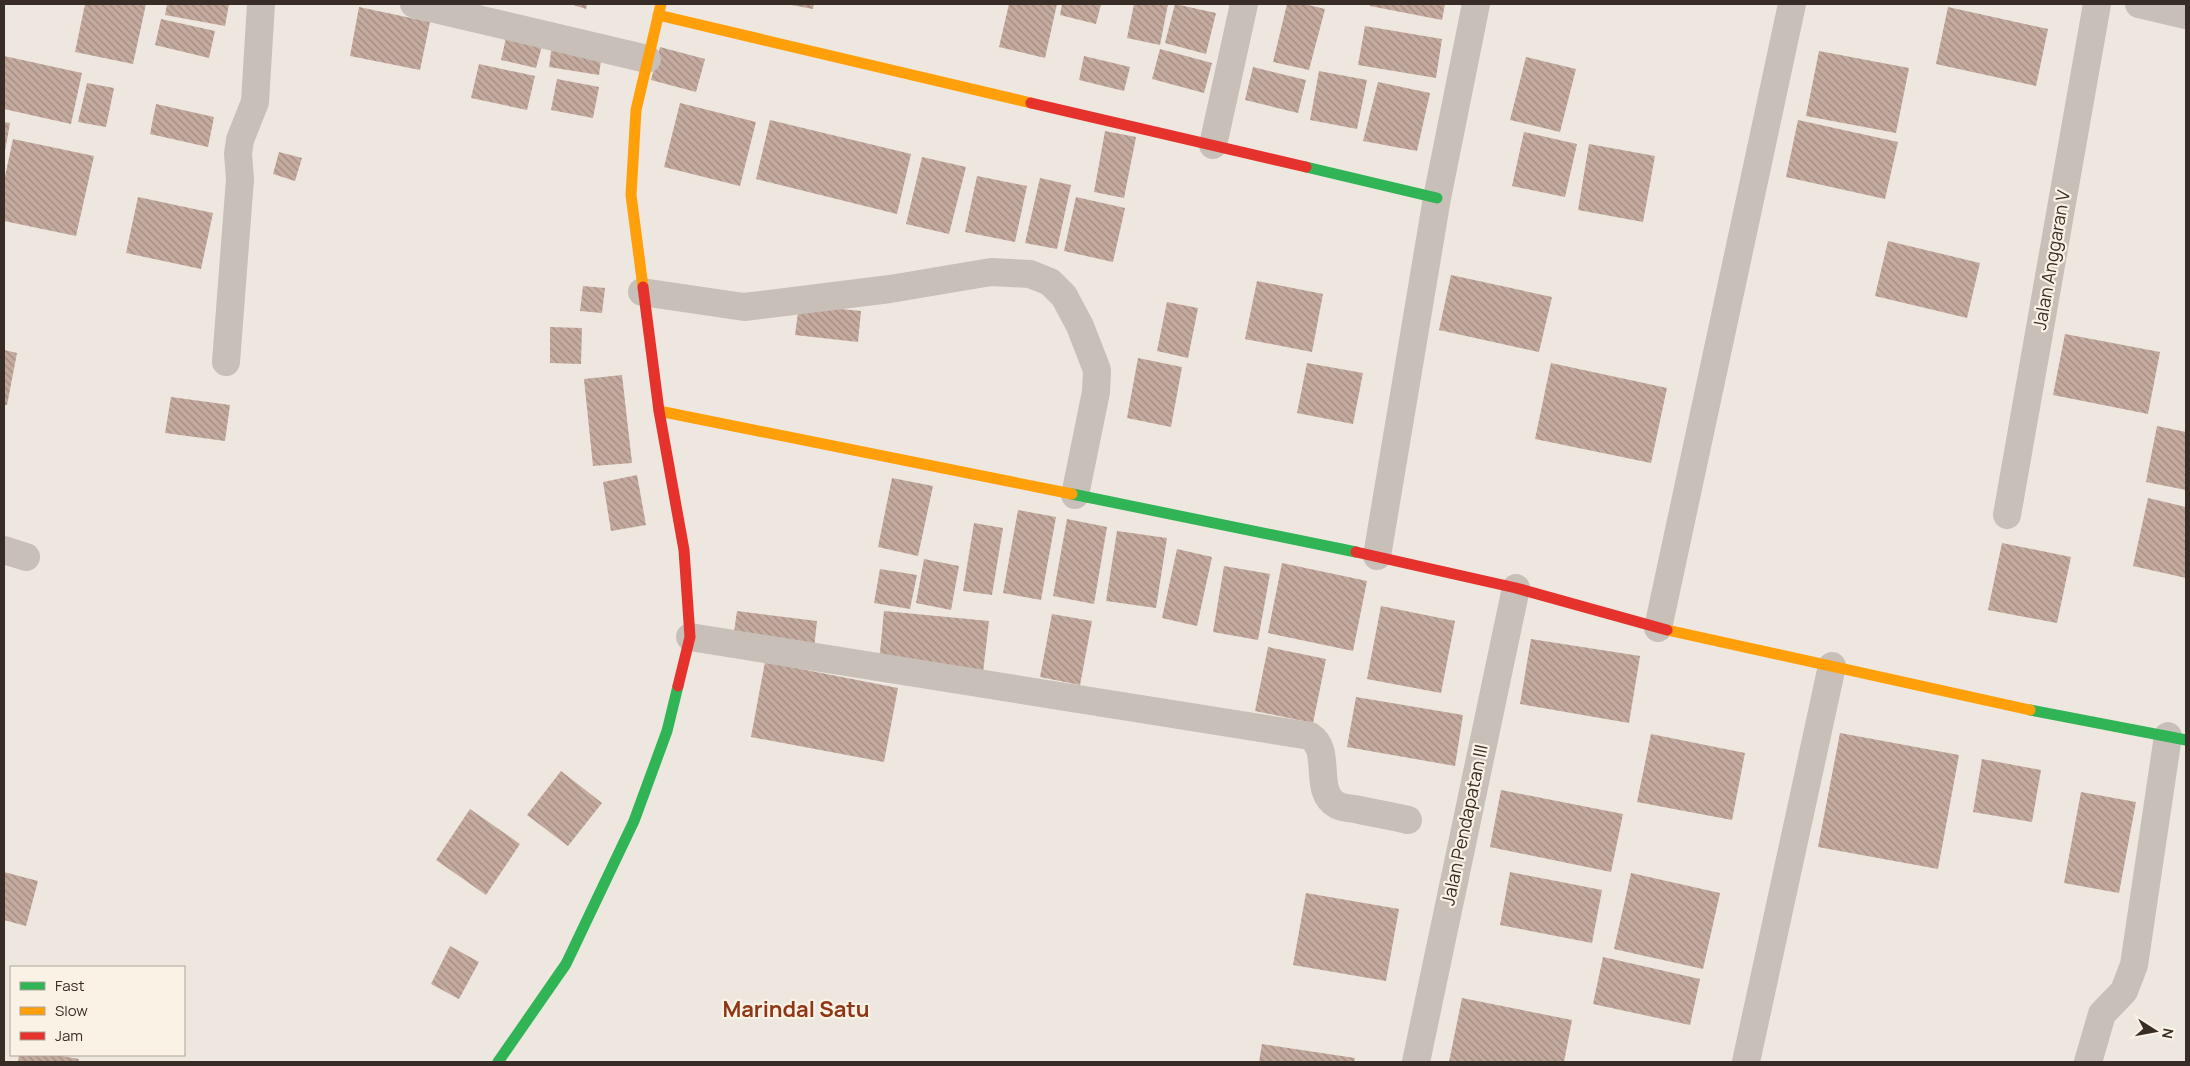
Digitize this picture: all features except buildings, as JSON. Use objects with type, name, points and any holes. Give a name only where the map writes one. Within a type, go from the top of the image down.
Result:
[{"type":"street","points":[[226,362],[240,179],[238,154],[243,130],[250,119],[255,102],[261,4]]},
{"type":"street","points":[[414,4],[647,59]]},
{"type":"street","points":[[1213,145],[1244,4]]},
{"type":"street","points":[[1377,556],[1437,198],[1476,4]]},
{"type":"street","points":[[1658,628],[1792,4]]},
{"type":"street","name":"Jalan Anggaran V","points":[[2007,515],[2097,4]]},
{"type":"street","points":[[2139,4],[2186,15]]},
{"type":"street","points":[[498,1062],[566,964],[634,821],[667,731],[690,637],[684,550],[659,411],[642,292],[631,195],[636,110],[659,9],[1437,198]]},
{"type":"street","points":[[642,292],[744,307],[890,289],[990,272],[1030,274],[1050,282],[1064,296],[1080,326],[1097,370],[1096,392],[1075,495]]},
{"type":"street","points":[[659,411],[1377,556],[1516,588],[1658,628],[2076,720],[2177,738],[2134,966],[2124,991],[2102,1014],[2088,1062]]},
{"type":"street","name":"Jalan Pendapatan III","points":[[1416,1062],[1516,588]]},
{"type":"street","points":[[690,637],[1310,736],[1318,743],[1321,750],[1327,793],[1336,805],[1408,820]]},
{"type":"street","points":[[1746,1062],[1832,666]]},
{"type":"traffic: fast","points":[[1306,167],[1437,198]]},
{"type":"traffic: fast","points":[[1072,494],[1356,552]]},
{"type":"traffic: fast","points":[[498,1062],[566,964],[634,821],[667,731],[678,686]]},
{"type":"traffic: fast","points":[[2030,710],[2186,740]]},
{"type":"traffic: slow","points":[[643,287],[631,195],[636,110],[661,4]]},
{"type":"traffic: slow","points":[[658,15],[1031,103]]},
{"type":"traffic: slow","points":[[659,411],[1072,494]]},
{"type":"traffic: slow","points":[[1667,630],[2030,710]]},
{"type":"traffic: jam","points":[[1031,103],[1306,167]]},
{"type":"traffic: jam","points":[[643,287],[659,411],[684,550],[690,637],[678,686]]},
{"type":"traffic: jam","points":[[1356,552],[1516,588],[1667,630]]},
{"type":"district","name":"Marindal Satu","points":[[796,1009]]}]
